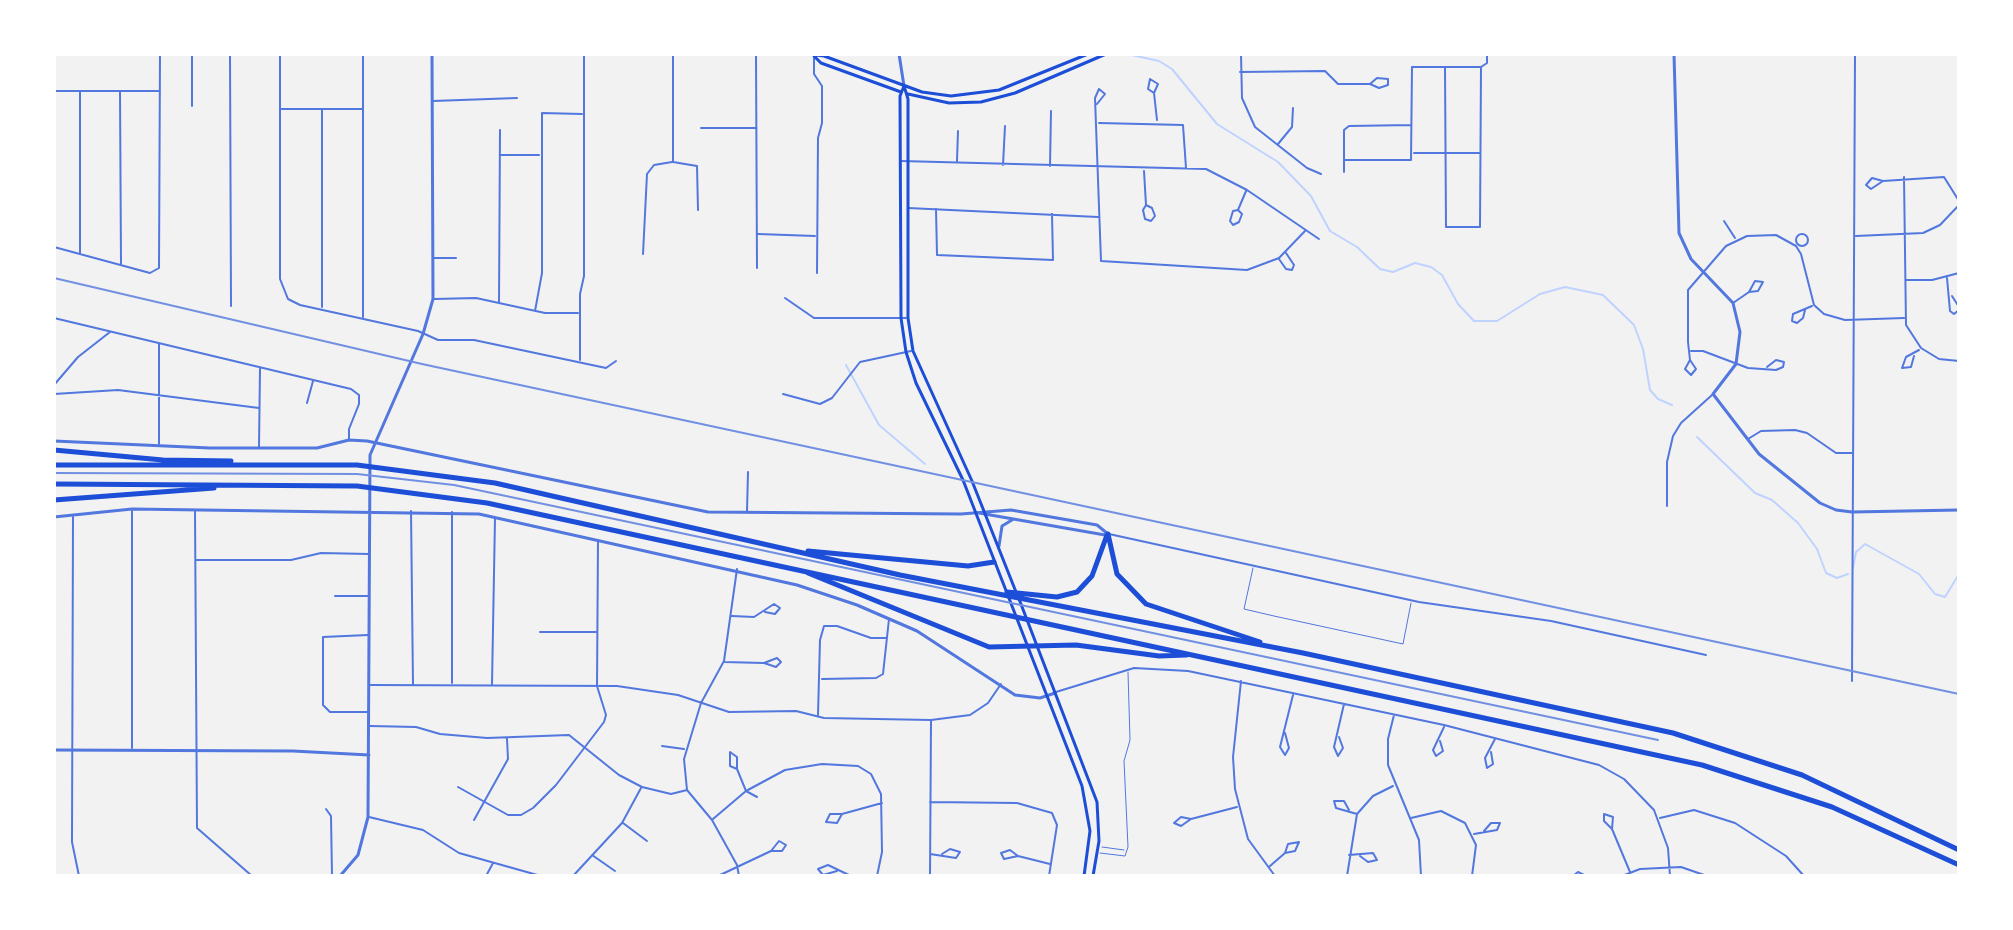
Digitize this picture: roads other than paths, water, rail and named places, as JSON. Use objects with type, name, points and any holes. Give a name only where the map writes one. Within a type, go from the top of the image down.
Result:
[{"type":"highway","points":[[54,450],[256,464]]},
{"type":"highway","points":[[54,465],[357,465],[495,483],[773,547],[1280,649],[1714,744],[1813,780],[1959,850]]},
{"type":"highway","points":[[54,484],[357,486],[472,500],[1724,771],[1832,807],[1959,865]]},
{"type":"highway","points":[[54,500],[254,485]]},
{"type":"highway","points":[[963,587],[1050,597],[1073,594],[1089,581],[1108,534]]},
{"type":"highway","points":[[1108,534],[1117,574],[1146,604],[1280,649]]},
{"type":"highway","points":[[773,547],[968,566],[994,562]]},
{"type":"highway","points":[[800,569],[989,647],[1076,645],[1159,656],[1194,655]]},
{"type":"main road","points":[[808,54],[824,56],[933,94],[982,93],[1020,83],[1088,54]]},
{"type":"main road","points":[[814,56],[821,63],[901,92],[949,103],[981,102],[1015,93],[1106,54]]},
{"type":"main road","points":[[904,86],[901,92],[900,161],[901,318],[906,352],[975,512],[1082,786],[1088,810],[1089,845],[1084,876]]},
{"type":"main road","points":[[904,86],[907,94],[908,318],[913,351],[999,549],[1097,802],[1098,847],[1093,876]]},
{"type":"street","points":[[54,247],[150,273],[157,271],[160,54]]},
{"type":"street","points":[[192,54],[192,106]]},
{"type":"street","points":[[230,54],[231,306]]},
{"type":"street","points":[[280,54],[280,279],[284,294],[300,305],[363,318],[438,340],[474,340],[606,368],[616,361]]},
{"type":"street","points":[[363,54],[363,318]]},
{"type":"street","points":[[340,876],[358,855],[368,817],[369,511],[373,443],[423,334],[433,299],[432,54]]},
{"type":"street","points":[[580,363],[584,276],[584,54]]},
{"type":"street","points":[[673,54],[673,162]]},
{"type":"street","points":[[756,54],[757,268]]},
{"type":"street","points":[[899,54],[904,86]]},
{"type":"street","points":[[1010,54],[1015,54]]},
{"type":"street","points":[[1241,54],[1240,72],[1247,114],[1255,127],[1307,168],[1321,174]]},
{"type":"street","points":[[1344,160],[1411,160],[1412,67],[1481,67],[1487,63],[1487,54]]},
{"type":"street","points":[[1667,506],[1667,462],[1673,436],[1681,423],[1727,380],[1736,364],[1740,332],[1733,303],[1683,246],[1679,233],[1674,54]]},
{"type":"street","points":[[1852,681],[1855,54]]},
{"type":"street","points":[[814,56],[814,74],[822,86],[817,273]]},
{"type":"street","points":[[1445,67],[1446,227],[1480,227],[1481,67]]},
{"type":"street","points":[[1240,72],[1325,71],[1338,84],[1370,84]]},
{"type":"street","points":[[54,91],[160,91]]},
{"type":"street","points":[[80,91],[80,254]]},
{"type":"street","points":[[120,91],[121,264]]},
{"type":"street","points":[[1154,93],[1157,122]]},
{"type":"street","points":[[432,101],[517,98]]},
{"type":"street","points":[[1097,104],[1101,261],[1247,270],[1279,258],[1305,230]]},
{"type":"street","points":[[1278,145],[1292,127],[1293,108]]},
{"type":"street","points":[[280,109],[363,109]]},
{"type":"street","points":[[322,109],[322,309]]},
{"type":"street","points":[[1050,168],[1051,111]]},
{"type":"street","points":[[535,311],[542,273],[542,113],[584,114]]},
{"type":"street","points":[[1098,123],[1179,123],[1186,128],[1186,168]]},
{"type":"street","points":[[1344,172],[1344,130],[1349,126],[1412,125]]},
{"type":"street","points":[[1003,166],[1005,126]]},
{"type":"street","points":[[701,128],[756,128]]},
{"type":"street","points":[[499,303],[500,130]]},
{"type":"street","points":[[957,163],[958,131]]},
{"type":"street","points":[[1412,153],[1481,153]]},
{"type":"street","points":[[500,155],[541,155]]},
{"type":"street","points":[[900,161],[1050,168],[1186,168],[1220,173],[1319,239]]},
{"type":"street","points":[[643,254],[647,174],[654,165],[673,162],[697,166],[698,210]]},
{"type":"street","points":[[1144,168],[1146,205]]},
{"type":"street","points":[[1855,235],[1904,236],[1923,233],[1940,225],[1959,203],[1944,177],[1904,177],[1883,181]]},
{"type":"street","points":[[1904,177],[1904,318],[1921,348],[1939,359],[1959,361]]},
{"type":"street","points":[[1238,210],[1247,190]]},
{"type":"street","points":[[907,208],[1098,217]]},
{"type":"street","points":[[936,209],[937,255],[1053,260],[1052,214]]},
{"type":"street","points":[[1724,221],[1736,239]]},
{"type":"street","points":[[756,234],[817,236]]},
{"type":"street","points":[[1690,360],[1688,290],[1702,270],[1736,239],[1776,235],[1796,246],[1801,254],[1814,305],[1835,319],[1904,318]]},
{"type":"street","points":[[1279,258],[1286,269],[1292,270],[1294,265],[1286,253]]},
{"type":"street","points":[[432,258],[456,258]]},
{"type":"street","points":[[1904,280],[1959,273]]},
{"type":"street","points":[[1946,276],[1951,295],[1959,308],[1956,313],[1950,311],[1951,295]]},
{"type":"street","points":[[1733,303],[1749,292]]},
{"type":"street","points":[[433,299],[476,298],[535,311],[580,313]]},
{"type":"street","points":[[785,298],[814,318],[908,318]]},
{"type":"street","points":[[1805,310],[1814,305]]},
{"type":"street","points":[[54,318],[351,389],[359,395],[349,440]]},
{"type":"street","points":[[54,385],[78,357],[111,331]]},
{"type":"street","points":[[159,343],[159,444]]},
{"type":"street","points":[[1914,356],[1921,348]]},
{"type":"street","points":[[783,394],[820,404],[832,398],[860,362],[913,351]]},
{"type":"street","points":[[1689,352],[1703,351],[1736,364],[1767,367]]},
{"type":"street","points":[[259,447],[260,368]]},
{"type":"street","points":[[307,403],[313,380]]},
{"type":"street","points":[[54,394],[118,390],[194,397],[216,405],[259,408]]},
{"type":"street","points":[[1713,394],[1759,454],[1820,503],[1852,512],[1959,510]]},
{"type":"street","points":[[1748,439],[1761,431],[1795,430],[1807,433],[1836,453],[1854,453]]},
{"type":"street","points":[[54,441],[91,445],[317,448],[349,440],[414,448],[708,512],[983,513],[1108,534],[1411,601],[1551,621],[1706,655]]},
{"type":"street","points":[[747,512],[748,472]]},
{"type":"street","points":[[132,509],[132,750]]},
{"type":"street","points":[[54,517],[132,509],[411,511],[495,517],[737,569],[830,595],[889,618],[938,643],[1022,697],[1055,693],[1128,670],[1188,671],[1444,725],[1610,770],[1637,789],[1658,819],[1670,876]]},
{"type":"street","points":[[195,510],[197,828],[252,876]]},
{"type":"street","points":[[411,511],[413,685]]},
{"type":"street","points":[[452,512],[452,685]]},
{"type":"street","points":[[983,513],[1036,513],[1097,525],[1108,534]]},
{"type":"street","points":[[73,516],[72,851],[79,876]]},
{"type":"street","points":[[492,685],[495,517]]},
{"type":"street","points":[[999,549],[1002,526],[1016,519]]},
{"type":"street","points":[[458,787],[508,815],[521,815],[533,808],[556,785],[606,715],[597,686],[598,539]]},
{"type":"street","points":[[196,560],[291,560],[321,553],[370,554]]},
{"type":"street","points":[[737,569],[724,661],[701,703],[685,750],[687,790],[712,820],[737,865],[739,876]]},
{"type":"street","points":[[335,596],[370,596]]},
{"type":"street","points":[[731,616],[754,617],[765,612]]},
{"type":"street","points":[[821,679],[880,676],[885,670],[889,618]]},
{"type":"street","points":[[818,716],[820,640],[824,626],[837,626],[871,638],[886,638]]},
{"type":"street","points":[[540,632],[597,632]]},
{"type":"street","points":[[369,712],[326,710],[323,637],[370,636]]},
{"type":"street","points":[[724,661],[764,663]]},
{"type":"street","points":[[1241,681],[1233,768],[1239,807],[1248,839],[1275,876]]},
{"type":"street","points":[[369,685],[597,686],[678,695],[729,712],[796,711],[818,716],[931,720],[973,713],[988,703],[1001,684]]},
{"type":"street","points":[[1285,733],[1289,748],[1285,755],[1280,749],[1294,693]]},
{"type":"street","points":[[1339,737],[1344,703]]},
{"type":"street","points":[[1394,714],[1387,750],[1394,785],[1422,852],[1421,876]]},
{"type":"street","points":[[930,876],[931,720]]},
{"type":"street","points":[[1440,741],[1444,725]]},
{"type":"street","points":[[369,726],[507,737],[569,735],[619,775],[642,787],[671,794],[687,790]]},
{"type":"street","points":[[474,820],[508,759],[507,737]]},
{"type":"street","points":[[1491,752],[1495,738]]},
{"type":"street","points":[[662,746],[685,750]]},
{"type":"street","points":[[54,750],[293,751],[369,755]]},
{"type":"street","points":[[712,820],[746,791],[785,770],[841,764],[858,766],[871,774],[879,786],[882,803],[882,852],[877,876]]},
{"type":"street","points":[[737,769],[746,791],[757,797]]},
{"type":"street","points":[[1347,876],[1357,814],[1373,796],[1394,785]]},
{"type":"street","points":[[573,876],[622,823],[642,787]]},
{"type":"street","points":[[930,802],[1017,803],[1047,811],[1057,825],[1049,876]]},
{"type":"street","points":[[842,814],[882,803]]},
{"type":"street","points":[[1191,819],[1239,807]]},
{"type":"street","points":[[326,809],[331,816],[332,876]]},
{"type":"street","points":[[1349,810],[1357,814]]},
{"type":"street","points":[[1658,819],[1694,810],[1735,823],[1786,856],[1804,876]]},
{"type":"street","points":[[1410,819],[1428,812],[1446,812],[1461,819],[1473,834],[1476,853],[1472,876]]},
{"type":"street","points":[[368,817],[423,830],[459,853],[541,876]]},
{"type":"street","points":[[622,823],[647,841]]},
{"type":"street","points":[[1612,829],[1630,872]]},
{"type":"street","points":[[1473,834],[1484,831]]},
{"type":"street","points":[[718,876],[771,851]]},
{"type":"street","points":[[1268,867],[1285,853]]},
{"type":"street","points":[[591,854],[615,871]]},
{"type":"street","points":[[930,854],[942,854]]},
{"type":"street","points":[[1349,855],[1360,856]]},
{"type":"street","points":[[1018,856],[1051,864]]},
{"type":"street","points":[[486,876],[494,862]]},
{"type":"street","points":[[1622,876],[1630,872],[1670,867],[1691,869],[1707,876]]},
{"type":"street","points":[[837,871],[851,876]]},
{"type":"street","points":[[1573,876],[1578,872],[1586,876]]},
{"type":"lane","points":[[1254,566],[1244,609],[1286,619],[1403,644],[1411,601]]},
{"type":"lane","points":[[1088,851],[1125,856],[1127,851],[1124,761],[1130,740],[1128,670]]},
{"type":"lane","points":[[1089,845],[1127,851]]},
{"type":"waterway","points":[[1127,54],[1159,61],[1172,69],[1217,124],[1278,162],[1311,196],[1330,231],[1357,247],[1380,269],[1393,272],[1415,263],[1431,267],[1442,275],[1458,304],[1474,321],[1497,321],[1540,294],[1565,287],[1603,295],[1634,325],[1643,349],[1650,390],[1658,399],[1672,405]]},
{"type":"waterway","points":[[846,365],[879,425],[925,464]]},
{"type":"waterway","points":[[1697,437],[1755,493],[1772,500],[1798,523],[1817,549],[1826,573],[1837,578],[1848,574]]},
{"type":"waterway","points":[[1853,568],[1856,552],[1865,544],[1919,574],[1935,594],[1945,597],[1959,574]]},
{"type":"tram line","points":[[54,473],[357,474],[454,485],[1658,740]]},
{"type":"railway","points":[[54,278],[422,364],[1959,694]]}]
